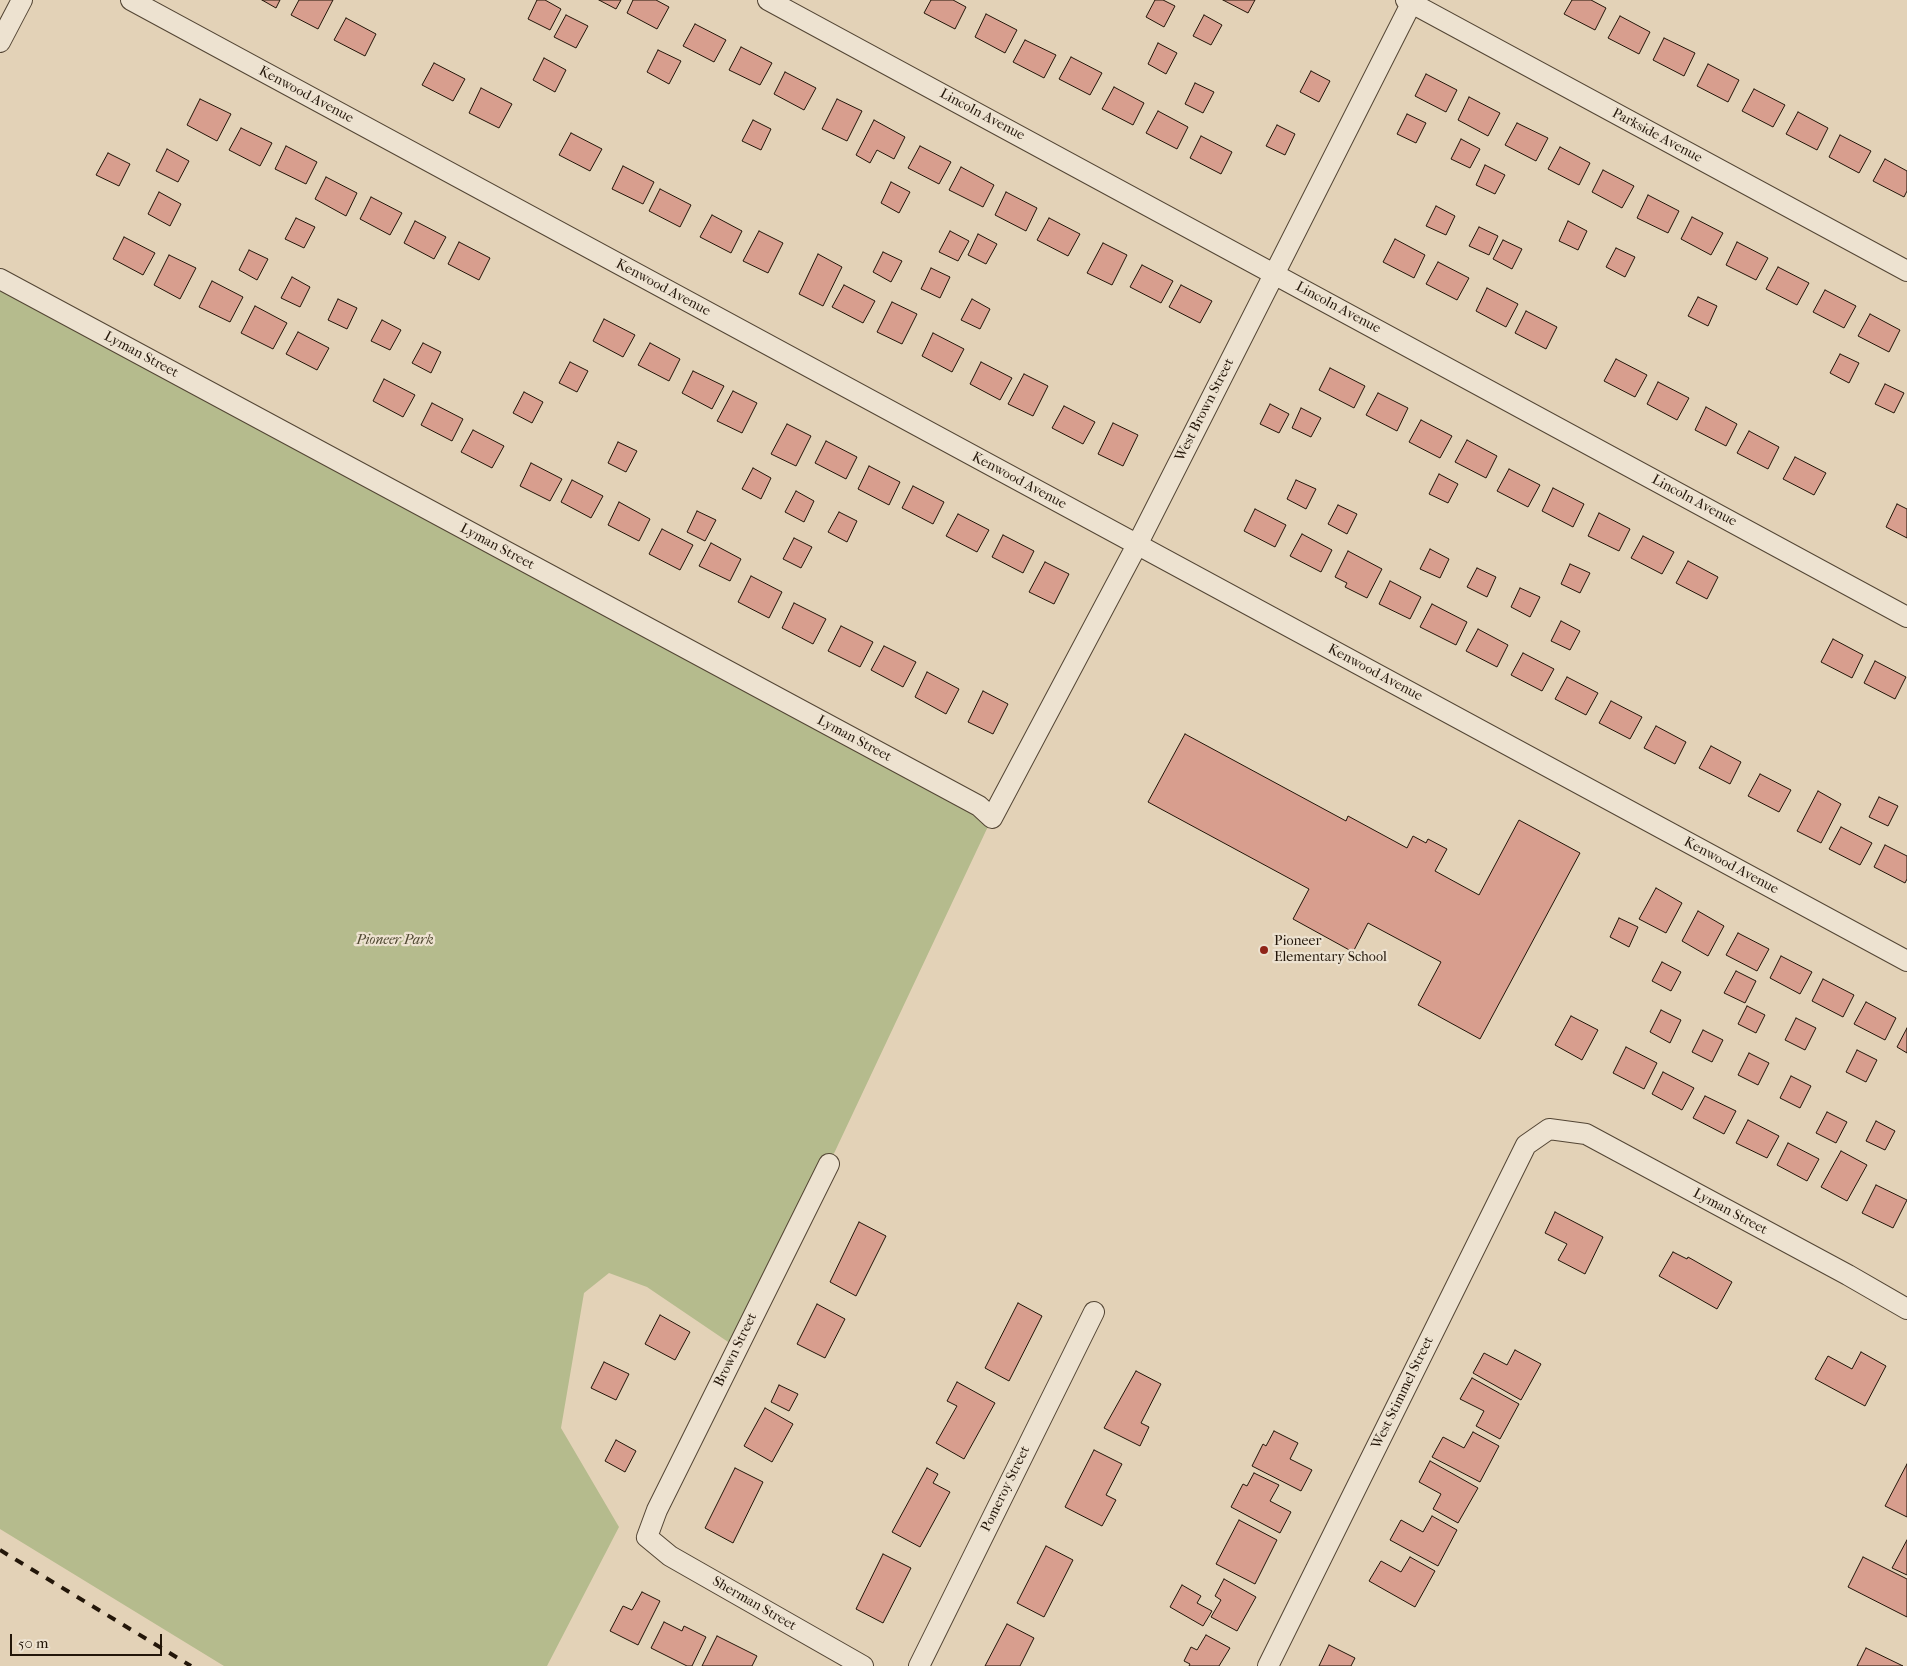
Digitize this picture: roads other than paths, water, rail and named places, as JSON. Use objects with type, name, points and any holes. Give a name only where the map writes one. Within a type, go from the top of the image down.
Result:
[{"type":"street","points":[[0,42],[22,0]]},
{"type":"street","name":"Kenwood Avenue","points":[[131,0],[1907,960]]},
{"type":"street","name":"Lincoln Avenue","points":[[768,0],[1907,617]]},
{"type":"street","name":"West Brown Street","points":[[992,818],[1137,544],[1410,1]]},
{"type":"street","name":"Parkside Avenue","points":[[1410,1],[1907,271]]},
{"type":"street","name":"Lyman Street","points":[[0,279],[979,806],[992,818]]},
{"type":"street","name":"Lyman Street","points":[[1548,1130],[1586,1134],[1848,1275],[1907,1309]]},
{"type":"street","name":"West Stimmel Street","points":[[1268,1666],[1526,1145],[1548,1130]]},
{"type":"street","name":"Brown Street","points":[[647,1537],[657,1510],[829,1164]]},
{"type":"street","name":"Pomeroy Street","points":[[919,1666],[1094,1312]]},
{"type":"street","name":"Sherman Street","points":[[647,1537],[670,1556],[863,1666]]},
{"type":"railway","points":[[0,1550],[191,1666]]},
{"type":"place","name":"Pioneer Elementary School","points":[[1264,950]]},
{"type":"park label","name":"Pioneer Park","points":[[395,941]]}]
